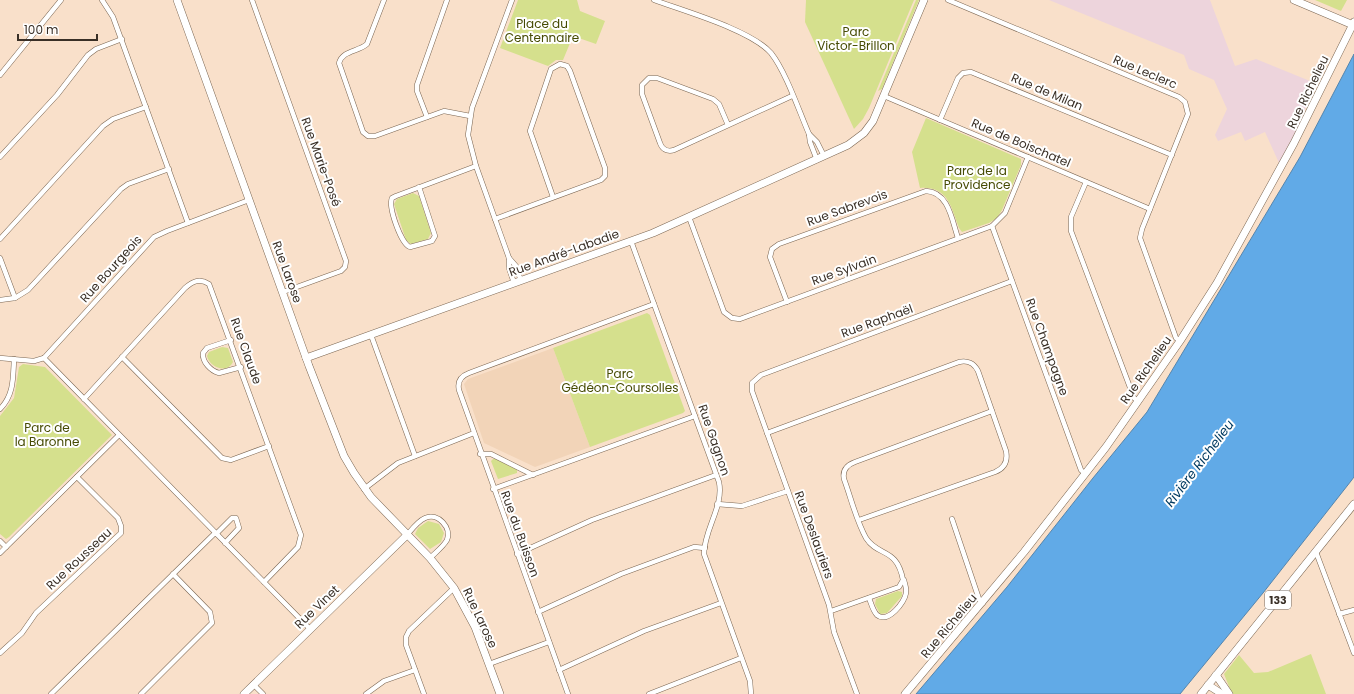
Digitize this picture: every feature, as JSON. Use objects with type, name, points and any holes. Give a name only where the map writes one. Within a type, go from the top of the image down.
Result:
[{"type":"street","points":[[0,75],[61,0]]},
{"type":"street","points":[[102,0],[110,10],[122,40],[188,223]]},
{"type":"street","name":"Rue Larose","points":[[177,0],[306,358],[342,451],[364,489],[406,535],[430,558],[454,588],[467,610],[500,694]]},
{"type":"street","name":"Rue Marie-Posé","points":[[252,0],[346,261],[345,268],[340,272],[283,292]]},
{"type":"street","points":[[384,0],[367,44],[362,48],[344,55],[339,63],[362,129],[366,135],[375,136],[448,111],[470,116]]},
{"type":"street","points":[[427,117],[417,91],[417,83],[447,0]]},
{"type":"street","points":[[512,0],[470,116],[468,142],[509,258],[516,266],[518,282]]},
{"type":"street","points":[[654,0],[742,33],[758,41],[776,61],[809,134],[810,142],[821,158]]},
{"type":"street","name":"Rue André-Labadie","points":[[306,358],[631,241],[689,217],[851,143],[864,133],[873,121],[924,0]]},
{"type":"street","name":"Rue Leclerc","points":[[948,0],[1182,99],[1187,106],[1188,114],[1141,231],[1141,243],[1176,338],[1180,341]]},
{"type":"street","points":[[1294,0],[1354,24]]},
{"type":"street","name":"Rue Richelieu","points":[[905,694],[983,603],[1085,474],[1180,341],[1217,284],[1292,147],[1354,24]]},
{"type":"street","points":[[0,157],[57,95],[88,55],[96,49],[122,40]]},
{"type":"street","points":[[495,219],[601,180],[606,173],[570,70],[567,66],[560,64],[551,69],[530,129],[553,197]]},
{"type":"street","name":"Rue de Milan","points":[[940,120],[958,78],[964,73],[971,72],[1172,155]]},
{"type":"street","points":[[728,125],[719,104],[713,99],[657,78],[649,78],[642,85],[642,94],[660,143],[664,149],[672,150],[728,125],[792,96]]},
{"type":"street","name":"Rue de Boischatel","points":[[884,96],[1150,208]]},
{"type":"street","points":[[0,239],[103,126],[113,119],[146,107]]},
{"type":"street","points":[[809,134],[817,142],[821,158]]},
{"type":"street","name":"Rue Sylvain","points":[[689,217],[727,315],[732,318],[740,319],[992,226],[1005,213],[1028,157]]},
{"type":"street","points":[[419,188],[435,236],[432,241],[410,247],[403,241],[390,202],[395,196],[476,166]]},
{"type":"street","points":[[0,300],[15,298],[29,289],[121,189],[128,184],[169,169]]},
{"type":"street","points":[[1086,182],[1071,217],[1071,231],[1134,398],[1138,401]]},
{"type":"street","name":"Rue Sabrevois","points":[[787,302],[770,257],[772,249],[779,244],[926,191],[938,194],[945,201],[958,238]]},
{"type":"street","name":"Rue Bourgeois","points":[[44,358],[152,240],[163,232],[249,200]]},
{"type":"street","name":"Rue Champagne","points":[[992,226],[1081,470],[1085,474]]},
{"type":"street","name":"Rue Gagnon","points":[[631,241],[695,416],[720,490],[718,504],[704,548]]},
{"type":"street","points":[[0,258],[15,298]]},
{"type":"street","name":"Rue Claude","points":[[84,399],[185,288],[198,280],[206,281],[211,287],[231,340],[302,537],[297,549],[264,582]]},
{"type":"street","name":"Rue Raphaël","points":[[752,382],[761,374],[1012,282]]},
{"type":"street","name":"Rue du Buisson","points":[[568,694],[480,454],[459,390],[459,381],[464,375],[476,370],[654,304]]},
{"type":"street","points":[[371,335],[415,456]]},
{"type":"street","points":[[231,340],[206,349],[203,355],[204,360],[212,370],[219,373],[241,367]]},
{"type":"street","points":[[122,357],[222,458],[231,460],[269,446]]},
{"type":"street","points":[[0,358],[34,361],[44,358],[310,629]]},
{"type":"street","points":[[0,409],[7,402],[11,393],[14,359]]},
{"type":"street","points":[[767,433],[959,362],[965,361],[971,363],[978,371],[1007,454],[1005,464],[997,471],[859,520]]},
{"type":"street","name":"Rue Deslauriers","points":[[752,382],[752,391],[831,611],[833,629],[857,694]]},
{"type":"street","points":[[869,598],[878,616],[882,618],[889,616],[905,596],[906,588],[893,557],[868,540],[859,520],[844,477],[846,468],[855,462],[992,412]]},
{"type":"street","points":[[493,489],[695,416]]},
{"type":"street","points":[[364,489],[393,466],[474,433]]},
{"type":"street","points":[[0,553],[120,435]]},
{"type":"street","points":[[480,454],[491,454],[533,474]]},
{"type":"street","points":[[517,554],[592,520],[716,475]]},
{"type":"street","name":"Rue Rousseau","points":[[0,653],[22,633],[35,614],[121,533],[121,526],[118,518],[78,477]]},
{"type":"street","points":[[718,504],[742,506],[788,491]]},
{"type":"street","name":"133","points":[[1201,694],[1354,504]]},
{"type":"street","points":[[406,535],[422,520],[428,517],[437,518],[444,523],[448,532],[446,540],[430,558]]},
{"type":"street","points":[[50,694],[215,533],[232,518],[236,518],[239,528],[225,543]]},
{"type":"street","points":[[952,519],[979,599],[983,603]]},
{"type":"street","name":"Rue Vinet","points":[[244,694],[406,535]]},
{"type":"street","points":[[0,541],[6,547]]},
{"type":"street","points":[[538,612],[621,574],[694,547],[704,548],[706,560],[750,681],[751,694]]},
{"type":"street","points":[[1316,552],[1354,653]]},
{"type":"street","points":[[141,694],[209,628],[212,621],[210,612],[173,574]]},
{"type":"street","points":[[831,611],[900,586],[903,582],[903,578]]},
{"type":"street","points":[[424,694],[406,643],[407,634],[454,588]]},
{"type":"street","points":[[559,670],[644,631],[721,603]]},
{"type":"street","points":[[1339,614],[1354,610]]},
{"type":"street","points":[[489,664],[549,642]]},
{"type":"street","points":[[649,694],[741,658]]},
{"type":"street","points":[[366,694],[384,681],[415,670]]},
{"type":"street","points":[[1216,675],[1229,694]]},
{"type":"street","points":[[254,684],[263,694]]},
{"type":"street","points":[[1208,685],[1222,694]]},
{"type":"shaded area","points":[[1049,0],[1210,0],[1235,66],[1256,59],[1315,83],[1298,128],[1279,163],[1265,132],[1245,141],[1241,132],[1218,141],[1215,135],[1227,109],[1214,80],[1189,69],[1184,55]]},
{"type":"shaded area","points":[[553,348],[590,447],[535,467],[484,443],[464,384],[468,379]]},
{"type":"green space","name":"Place du Centennaire","points":[[518,0],[577,0],[580,11],[605,21],[596,44],[573,36],[563,60],[556,60],[548,66],[500,48]]},
{"type":"green space","name":"Parc Victor-Brillon","points":[[806,0],[914,0],[869,108],[863,119],[854,129],[805,22]]},
{"type":"green space","points":[[916,0],[919,0],[882,89],[878,91]]},
{"type":"green space","points":[[1315,0],[1347,0],[1341,11]]},
{"type":"green space","name":"Parc de la Providence","points":[[926,118],[1021,159],[1021,165],[1002,210],[997,218],[989,223],[962,232],[959,228],[951,206],[943,194],[937,190],[920,188],[912,152]]},
{"type":"green space","points":[[413,193],[419,196],[431,233],[428,239],[411,244],[406,240],[394,204],[397,199]]},
{"type":"green space","name":"Parc Gédéon-Coursolles","points":[[647,313],[650,315],[685,411],[590,447],[553,348]]},
{"type":"green space","points":[[222,347],[228,348],[233,362],[230,366],[223,369],[211,364],[207,356],[209,352]]},
{"type":"green space","name":"Parc de la Baronne","points":[[23,364],[45,367],[112,435],[6,539],[0,534],[0,416],[14,398],[19,367]]},
{"type":"green space","points":[[493,459],[497,459],[517,469],[517,473],[498,479],[491,461]]},
{"type":"green space","points":[[428,521],[439,524],[444,533],[441,542],[430,549],[415,534],[418,528]]},
{"type":"green space","points":[[898,591],[902,592],[902,596],[887,613],[880,614],[875,604],[876,599]]},
{"type":"green space","points":[[1311,654],[1326,694],[1232,694],[1224,674],[1239,655],[1254,673],[1268,672]]},
{"type":"water","name":"Rivière Richelieu","points":[[1354,54],[1354,477],[1263,593],[1180,694],[916,694],[1007,587],[1147,412],[1300,157]]}]
